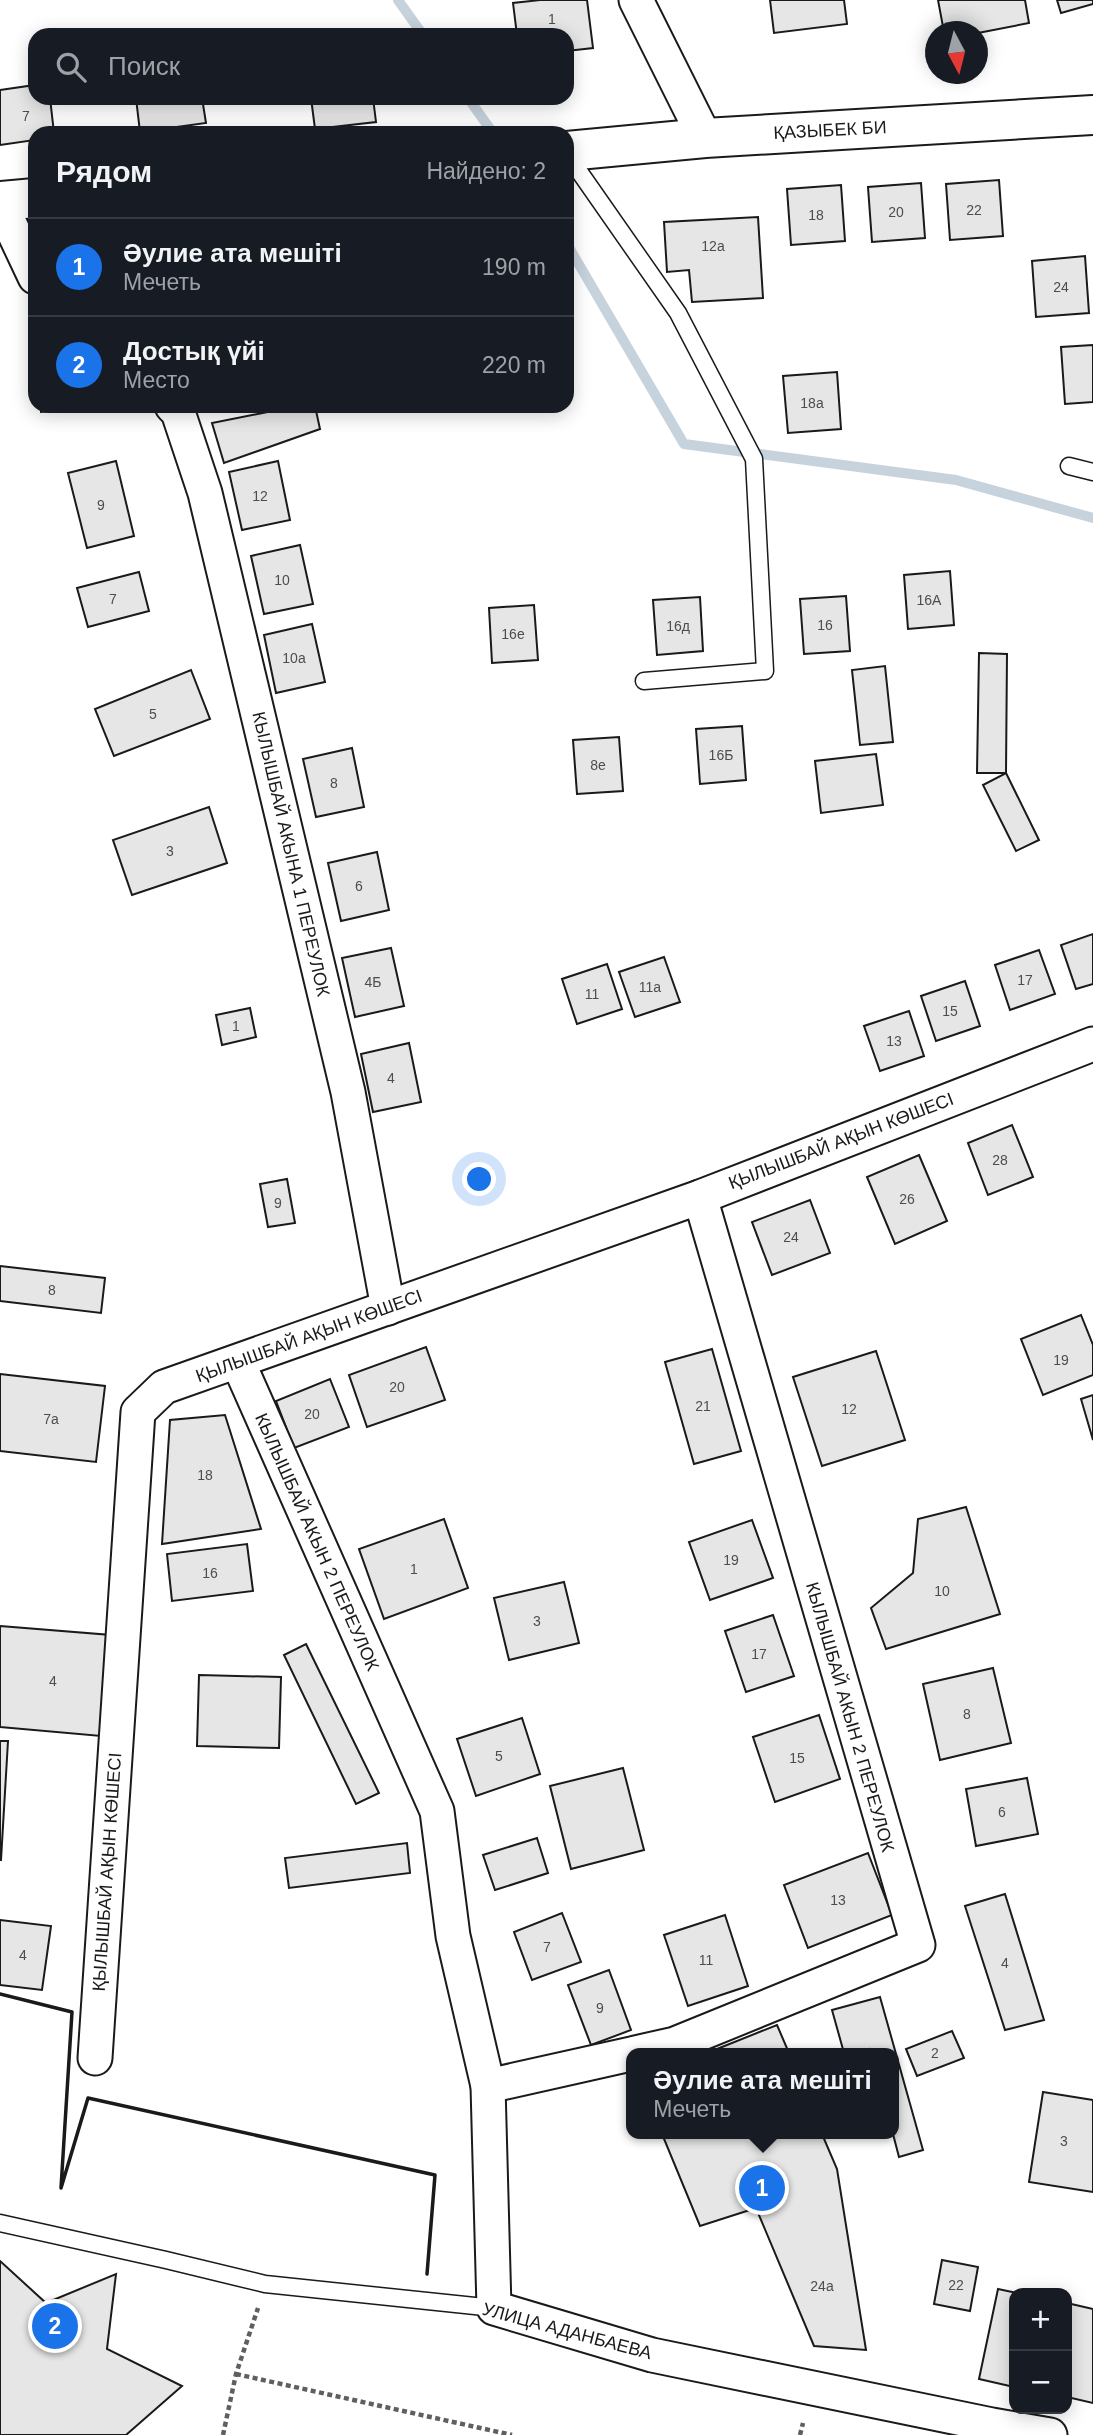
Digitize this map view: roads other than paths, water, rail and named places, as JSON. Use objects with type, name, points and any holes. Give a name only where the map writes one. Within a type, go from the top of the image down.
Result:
[{"type":"street","points":[[636,0],[705,138]]},
{"type":"street","name":"ҚАЗЫБЕК БИ","points":[[574,151],[705,138],[1093,115]]},
{"type":"street","points":[[28,199],[0,202],[28,262]]},
{"type":"street","name":"КЫЛЫШБАЙ АКЫНА 1 ПЕРЕУЛОК","points":[[178,413],[205,493],[348,1092],[388,1308]]},
{"type":"street","name":"ҚЫЛЫШБАЙ АҚЫН КӨШЕСІ","points":[[95,2058],[138,1412],[164,1387],[700,1196],[1093,1044]]},
{"type":"street","name":"КЫЛЫШБАЙ АКЫН 2 ПЕРЕУЛОК","points":[[659,2048],[676,2044],[918,1945],[700,1196]]},
{"type":"street","name":"КЫЛЫШБАЙ АКЫН 2 ПЕРЕУЛОК","points":[[237,1362],[437,1811],[453,1936],[488,2086],[494,2308]]},
{"type":"street","name":"КЫЛЫШБАЙ АКЫН 2 ПЕРЕУЛОК","points":[[488,2086],[626,2056]]},
{"type":"street","name":"УЛИЦА АДАНБАЕВА","points":[[494,2308],[652,2355],[1050,2435]]},
{"type":"lane","points":[[574,162],[678,313],[754,459],[765,671],[644,681]]},
{"type":"lane","points":[[1069,466],[1093,472]]},
{"type":"lane","name":"УЛИЦА АДАНБАЕВА","points":[[0,2223],[166,2259],[265,2284],[494,2308]]},
{"type":"waterway","points":[[398,0],[418,28]]},
{"type":"waterway","points":[[473,105],[488,126]]},
{"type":"waterway","points":[[574,256],[684,444],[956,480],[1093,518]]},
{"type":"place","name":"Әулие ата мешіті","points":[[762,2188]]},
{"type":"place","name":"Достық үйі","points":[[55,2326]]}]
